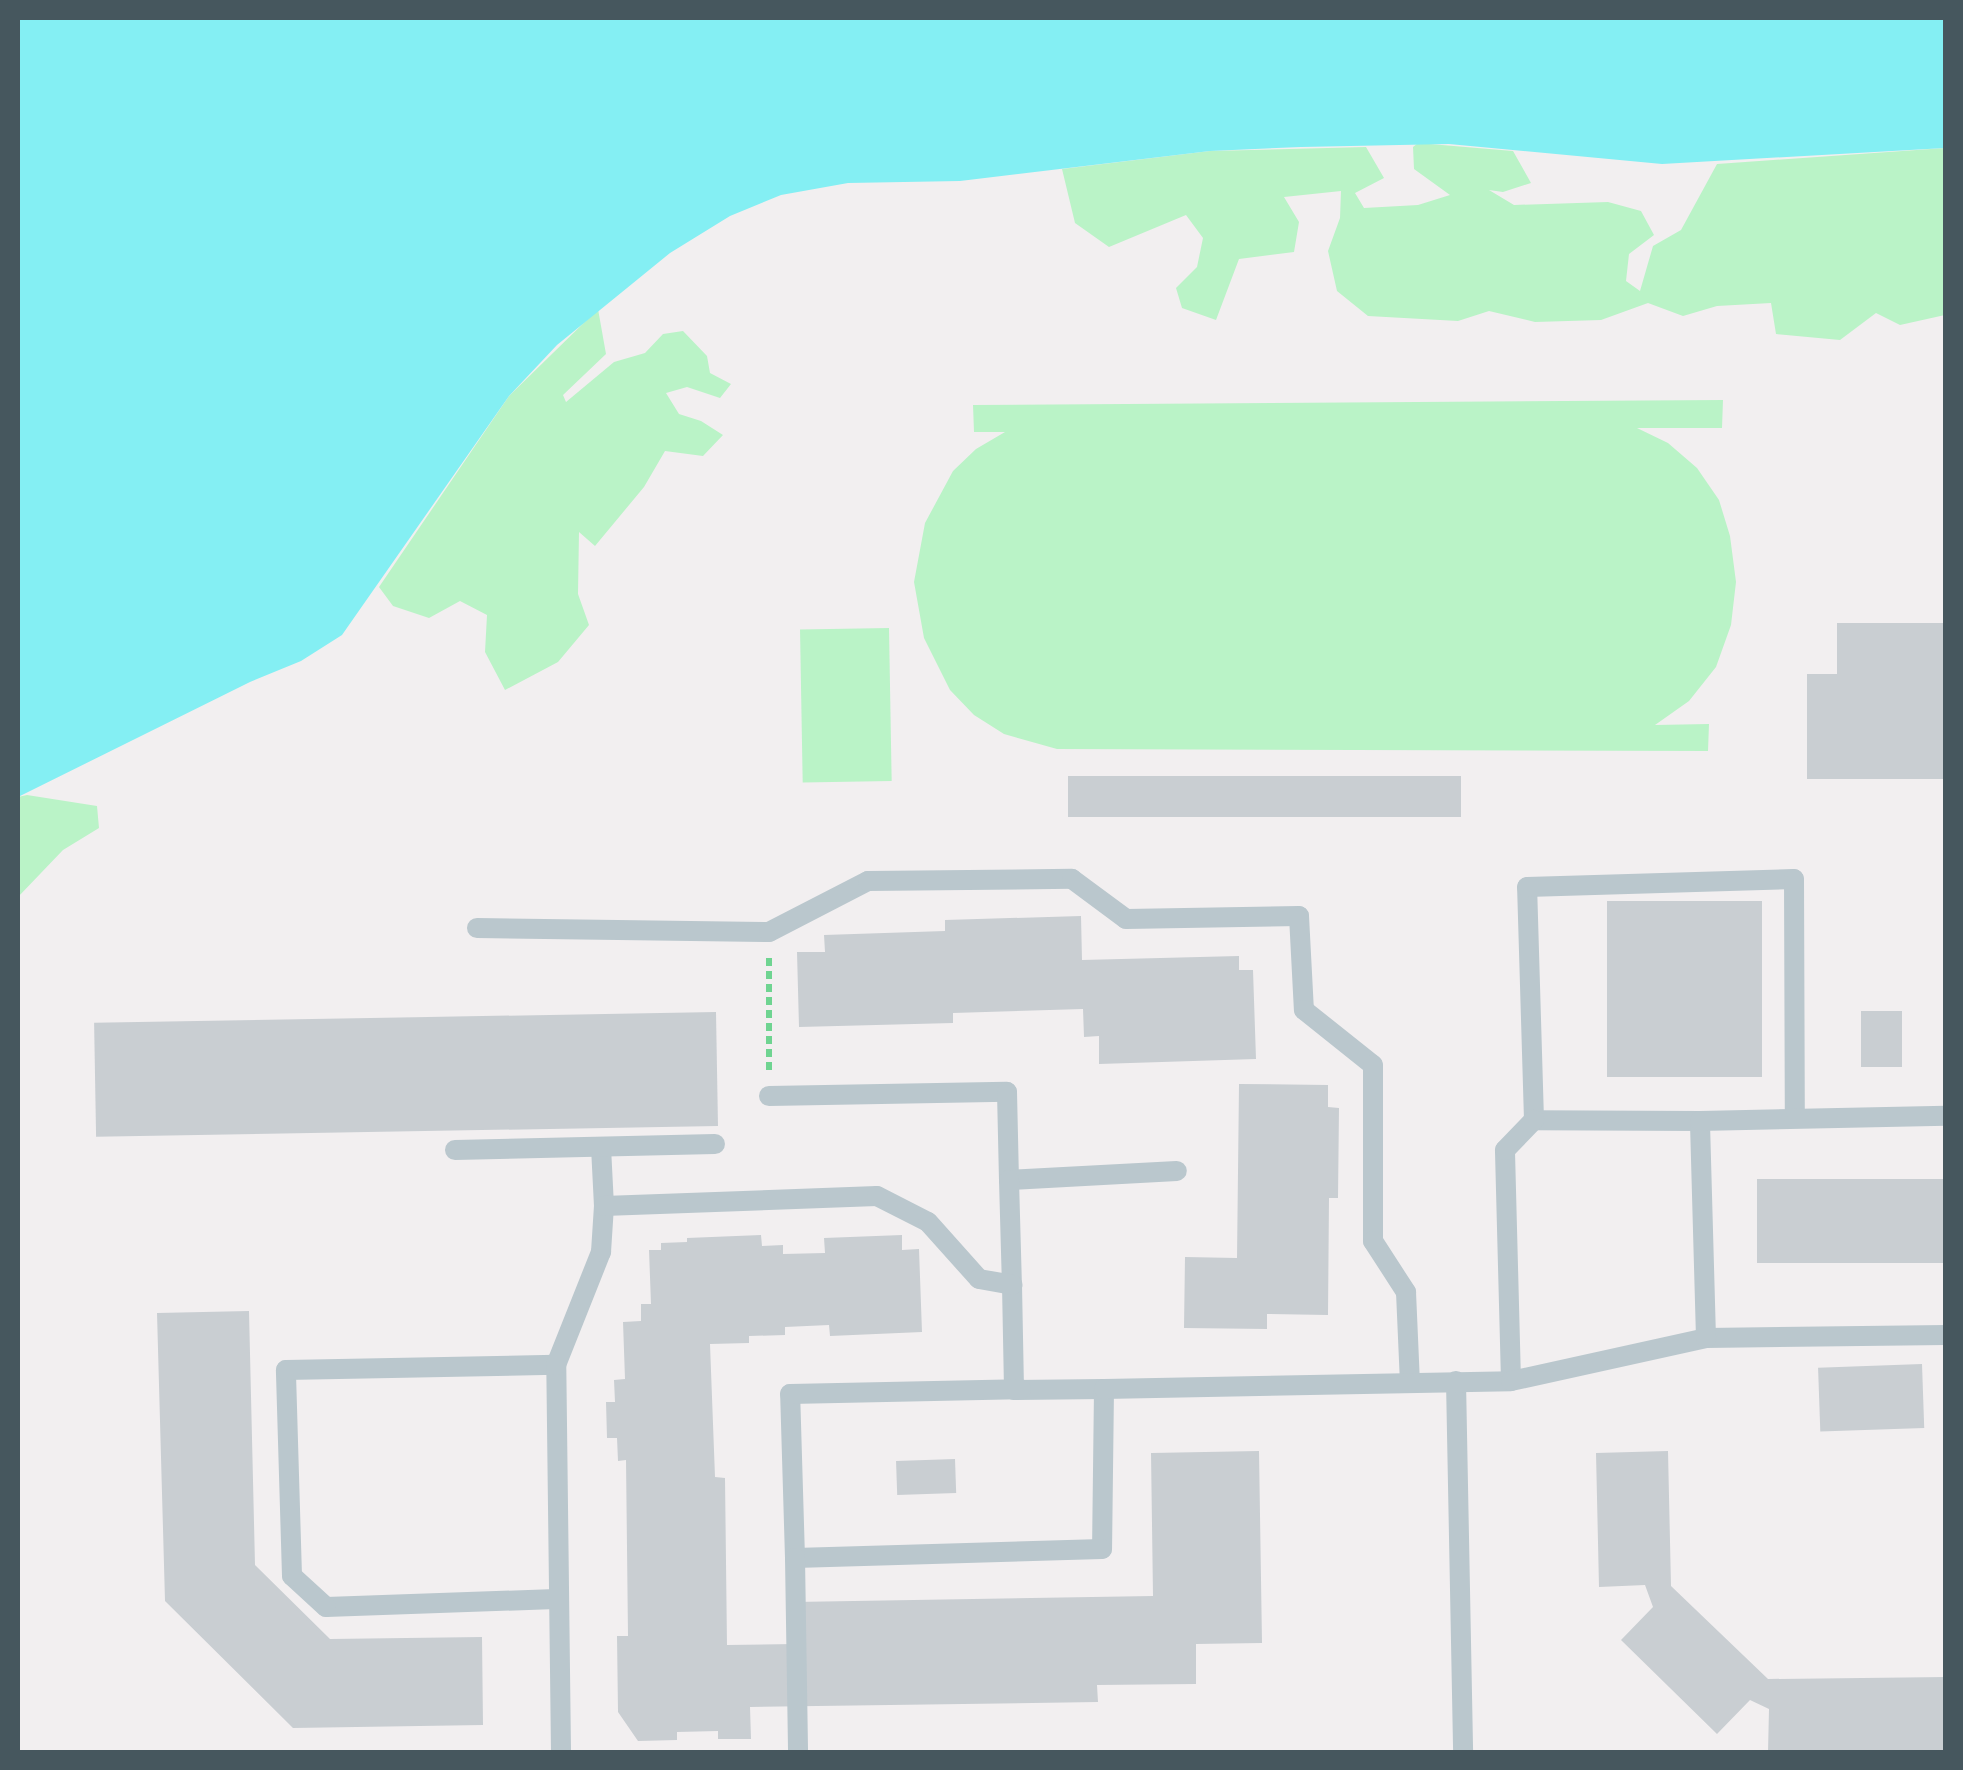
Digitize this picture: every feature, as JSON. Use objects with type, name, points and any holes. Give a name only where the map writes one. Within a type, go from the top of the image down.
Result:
[{"type":"lane","points":[[478,928],[769,932],[868,882],[1072,878],[1126,919],[1299,916],[1304,1010],[1373,1065],[1373,1241],[1406,1292],[1410,1383]]},
{"type":"lane","points":[[1511,1381],[1505,1150],[1534,1120],[1527,887],[1794,879],[1795,1117]]},
{"type":"lane","points":[[769,1096],[1007,1092],[1014,1390],[1020,1390]]},
{"type":"lane","points":[[1534,1120],[1946,1116]]},
{"type":"lane","points":[[1700,1121],[1706,1338]]},
{"type":"lane","points":[[456,1150],[715,1144]]},
{"type":"lane","points":[[561,1752],[556,1599],[556,1365],[602,1252],[601,1147]]},
{"type":"lane","points":[[1009,1180],[1177,1170]]},
{"type":"lane","points":[[604,1206],[878,1196],[928,1222],[979,1279],[1012,1285]]},
{"type":"lane","points":[[798,1752],[790,1394],[1511,1381],[1706,1338],[1946,1335]]},
{"type":"lane","points":[[556,1365],[286,1370],[292,1576],[326,1607],[556,1599]]},
{"type":"lane","points":[[1456,1382],[1463,1752]]},
{"type":"lane","points":[[795,1558],[1102,1549],[1104,1389]]},
{"type":"path","points":[[769,932],[769,1096]]},
{"type":"green space","points":[[1418,143],[1513,151],[1531,183],[1503,192],[1489,190],[1514,205],[1608,202],[1641,211],[1654,235],[1629,254],[1626,281],[1640,291],[1653,246],[1681,230],[1717,164],[1945,148],[1945,315],[1900,325],[1876,313],[1840,340],[1776,334],[1771,303],[1717,306],[1683,316],[1648,303],[1601,320],[1535,322],[1489,311],[1458,321],[1368,316],[1337,291],[1328,251],[1340,218],[1341,191],[1284,197],[1299,222],[1294,252],[1239,259],[1216,320],[1182,308],[1176,288],[1197,267],[1203,238],[1186,215],[1109,247],[1075,223],[1062,169],[1210,151],[1366,147],[1384,178],[1355,193],[1364,208],[1418,205],[1450,195],[1414,169],[1413,147]]},
{"type":"green space","points":[[598,309],[606,354],[563,395],[566,402],[614,362],[645,353],[663,334],[683,331],[707,356],[710,373],[731,384],[720,398],[687,387],[666,393],[679,414],[701,421],[723,435],[703,456],[665,451],[644,487],[595,546],[579,532],[578,594],[589,625],[558,662],[505,690],[485,652],[487,615],[460,601],[429,618],[393,606],[379,587],[509,396]]},
{"type":"green space","points":[[1723,400],[1722,428],[1637,428],[1668,443],[1697,468],[1719,500],[1730,536],[1736,582],[1731,625],[1716,667],[1689,701],[1655,725],[1709,724],[1708,751],[1057,749],[1004,734],[974,715],[950,690],[924,638],[914,582],[925,523],[953,471],[976,449],[1005,432],[974,432],[973,405]]},
{"type":"green space","points":[[889,628],[892,781],[803,783],[800,630]]},
{"type":"green space","points":[[27,795],[97,806],[99,828],[63,850],[18,897],[18,797]]},
{"type":"water","points":[[18,18],[1945,18],[1945,148],[1662,164],[1449,144],[1301,147],[1210,151],[960,181],[848,183],[781,195],[730,216],[670,253],[557,345],[509,396],[342,635],[301,661],[250,682],[18,797]]},
{"type":"building","points":[[1837,623],[1946,623],[1946,779],[1807,779],[1807,674],[1837,674]]},
{"type":"building","points":[[1068,776],[1461,776],[1461,817],[1068,817]]},
{"type":"building","points":[[1607,901],[1762,901],[1762,1077],[1607,1077]]},
{"type":"building","points":[[1081,916],[1082,960],[1239,956],[1239,970],[1253,970],[1256,1059],[1099,1064],[1099,1036],[1084,1037],[1083,1009],[953,1013],[953,1023],[799,1027],[797,952],[825,952],[824,935],[945,931],[945,920]]},
{"type":"building","points":[[1861,1011],[1902,1011],[1902,1067],[1861,1067]]},
{"type":"building","points":[[716,1012],[718,1126],[96,1137],[94,1023]]},
{"type":"building","points":[[1239,1084],[1328,1085],[1328,1107],[1339,1108],[1338,1198],[1329,1198],[1328,1315],[1267,1314],[1267,1329],[1184,1328],[1185,1257],[1237,1258]]},
{"type":"building","points":[[1757,1179],[1946,1179],[1946,1263],[1757,1263]]},
{"type":"building","points":[[761,1235],[762,1246],[783,1245],[783,1254],[825,1253],[824,1238],[902,1235],[902,1250],[919,1249],[922,1332],[830,1336],[829,1325],[785,1327],[785,1335],[749,1336],[749,1343],[710,1344],[715,1477],[725,1478],[727,1645],[795,1644],[794,1602],[1153,1596],[1151,1453],[1259,1451],[1262,1643],[1196,1644],[1196,1684],[1097,1685],[1098,1702],[750,1707],[751,1739],[718,1739],[718,1731],[677,1732],[677,1740],[638,1741],[618,1712],[617,1636],[628,1636],[626,1460],[618,1461],[617,1438],[607,1438],[606,1402],[615,1402],[614,1380],[625,1379],[623,1322],[641,1321],[641,1304],[651,1304],[649,1250],[661,1250],[661,1243],[687,1242],[687,1238]]},
{"type":"building","points":[[249,1311],[255,1565],[330,1639],[482,1637],[483,1725],[293,1728],[165,1601],[157,1313]]},
{"type":"building","points":[[1922,1364],[1924,1428],[1820,1432],[1818,1368]]},
{"type":"building","points":[[1668,1451],[1671,1586],[1768,1679],[1946,1677],[1946,1752],[1768,1752],[1769,1709],[1750,1700],[1717,1734],[1621,1640],[1653,1607],[1645,1585],[1599,1587],[1596,1453]]},
{"type":"building","points":[[955,1459],[956,1493],[897,1495],[896,1461]]}]
